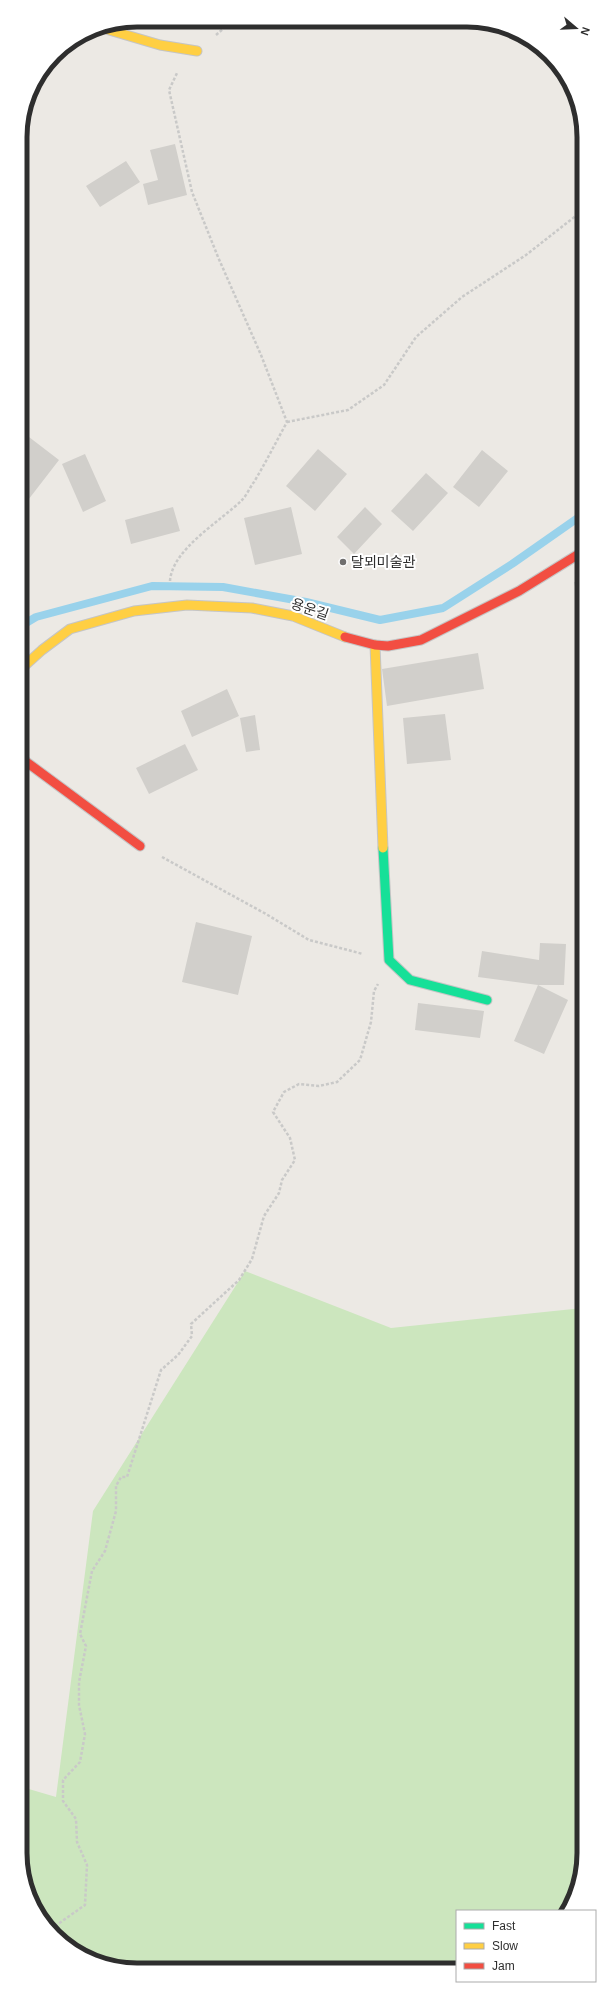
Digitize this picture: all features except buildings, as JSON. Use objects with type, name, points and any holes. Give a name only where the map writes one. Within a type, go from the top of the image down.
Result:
[{"type":"street","points":[[109,31],[160,45],[196,51]]},
{"type":"street","name":"용운길","points":[[27,664],[42,650],[70,629],[134,611],[187,605],[252,608],[293,616],[353,640],[376,645],[388,646],[421,640],[519,591],[577,555]]},
{"type":"street","points":[[376,645],[383,855],[389,960],[410,980],[487,1000]]},
{"type":"street","points":[[27,762],[140,846]]},
{"type":"path","points":[[171,576],[183,553],[214,522],[242,499],[263,467],[287,422],[261,355],[218,257],[192,192],[169,90],[182,63],[225,27]]},
{"type":"path","points":[[287,422],[348,410],[384,385],[416,337],[462,297],[526,255],[577,215]]},
{"type":"path","points":[[55,1926],[85,1905],[87,1865],[77,1842],[76,1819],[63,1800],[63,1780],[80,1762],[85,1734],[79,1705],[79,1682],[86,1646],[80,1634],[92,1571],[105,1551],[116,1511],[116,1486],[121,1477],[128,1477],[161,1370],[178,1356],[192,1336],[191,1324],[239,1280],[252,1259],[264,1216],[279,1193],[282,1180],[295,1160],[290,1138],[272,1112],[284,1092],[299,1084],[319,1086],[337,1082],[360,1060],[371,1022],[374,991],[389,960],[309,940],[202,878],[140,846]]},
{"type":"green space","points":[[245,1271],[391,1328],[577,1309],[577,1860],[569,1895],[561,1910],[456,1910],[456,1963],[130,1963],[116,1961],[88,1952],[59,1931],[42,1908],[35,1895],[29,1874],[27,1860],[27,1788],[56,1797],[93,1511]]},
{"type":"waterway","points":[[27,622],[36,617],[152,586],[223,587],[306,602],[380,620],[443,608],[512,564],[577,518]]},
{"type":"traffic: fast","points":[[383,848],[389,960],[410,980],[487,1000]]},
{"type":"traffic: slow","points":[[111,31],[160,45],[197,51]]},
{"type":"traffic: slow","points":[[27,664],[70,629],[134,611],[187,605],[252,608],[293,616],[345,637]]},
{"type":"traffic: slow","points":[[375,645],[383,848]]},
{"type":"traffic: jam","points":[[345,637],[375,645],[388,646],[421,640],[519,591],[577,555]]},
{"type":"traffic: jam","points":[[27,762],[140,846]]},
{"type":"place","name":"달뫼미술관","points":[[343,562]]}]
